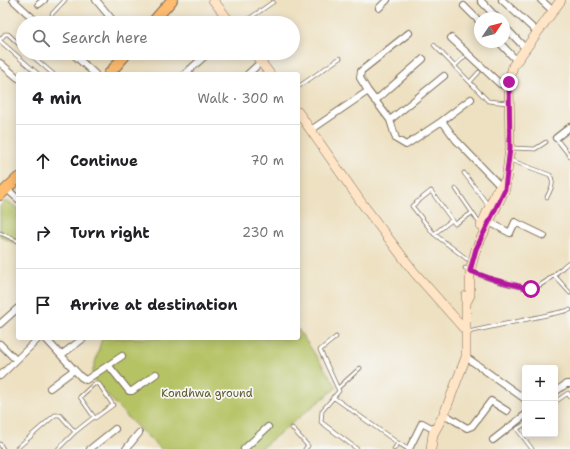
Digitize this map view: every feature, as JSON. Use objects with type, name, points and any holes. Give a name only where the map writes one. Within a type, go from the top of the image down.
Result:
[{"type":"main road","points":[[158,16],[170,1]]},
{"type":"main road","points":[[111,72],[121,60]]},
{"type":"main road","points":[[3,192],[16,180]]},
{"type":"street","points":[[13,0],[30,16]]},
{"type":"street","points":[[96,0],[109,16]]},
{"type":"street","points":[[213,0],[226,16]]},
{"type":"street","points":[[379,8],[387,0]]},
{"type":"street","points":[[502,0],[537,32]]},
{"type":"street","points":[[541,0],[553,11]]},
{"type":"street","points":[[431,449],[435,430],[444,414],[466,357],[467,266],[503,185],[509,159],[510,74],[516,60],[561,0]]},
{"type":"street","points":[[481,1],[491,12]]},
{"type":"street","points":[[464,6],[474,16]]},
{"type":"street","points":[[510,32],[525,48]]},
{"type":"street","points":[[409,33],[361,71],[360,78],[390,120],[396,139],[406,145],[471,99]]},
{"type":"street","points":[[451,38],[500,84],[509,86]]},
{"type":"street","points":[[505,48],[516,60]]},
{"type":"street","points":[[375,101],[423,59]]},
{"type":"street","points":[[80,60],[93,72]]},
{"type":"street","points":[[187,72],[200,60]]},
{"type":"street","points":[[250,72],[261,62],[268,72]]},
{"type":"street","points":[[0,63],[16,76]]},
{"type":"street","points":[[390,120],[444,76]]},
{"type":"street","points":[[311,130],[368,91]]},
{"type":"street","points":[[300,115],[361,202],[410,266],[467,332]]},
{"type":"street","points":[[442,120],[456,140],[503,185]]},
{"type":"street","points":[[557,139],[570,127]]},
{"type":"street","points":[[485,224],[489,206],[503,185]]},
{"type":"street","points":[[3,192],[16,198]]},
{"type":"street","points":[[485,224],[510,233],[515,222],[544,236]]},
{"type":"street","points":[[0,324],[16,310]]},
{"type":"street","points":[[0,376],[37,340]]},
{"type":"street","points":[[47,340],[74,370],[86,380],[122,356]]},
{"type":"street","points":[[61,355],[81,340]]},
{"type":"street","points":[[0,344],[16,360]]},
{"type":"street","points":[[466,357],[522,397]]},
{"type":"street","points":[[109,366],[129,391],[132,391],[156,374]]},
{"type":"street","points":[[50,388],[74,370]]},
{"type":"street","points":[[558,390],[566,384],[570,384]]},
{"type":"street","points":[[444,414],[467,428],[472,426],[491,401],[507,411]]},
{"type":"street","points":[[493,440],[522,417]]},
{"type":"street","points":[[409,449],[422,423],[435,430]]},
{"type":"street","points":[[244,449],[268,427]]},
{"type":"street","points":[[90,449],[115,429]]},
{"type":"street","points":[[126,449],[139,433]]},
{"type":"lane","points":[[52,14],[65,0]]},
{"type":"lane","points":[[253,16],[273,2]]},
{"type":"lane","points":[[16,41],[8,34],[5,34],[0,41],[16,55]]},
{"type":"lane","points":[[434,45],[488,101],[510,103]]},
{"type":"lane","points":[[454,66],[464,57]]},
{"type":"lane","points":[[300,86],[340,58]]},
{"type":"lane","points":[[22,60],[36,72]]},
{"type":"lane","points":[[37,60],[52,72]]},
{"type":"lane","points":[[470,82],[479,72]]},
{"type":"lane","points":[[557,139],[570,156]]},
{"type":"lane","points":[[510,148],[535,149],[546,142]]},
{"type":"lane","points":[[509,159],[550,175],[553,180],[552,188],[547,197]]},
{"type":"lane","points":[[464,173],[489,206]]},
{"type":"lane","points":[[456,189],[472,213],[485,224]]},
{"type":"lane","points":[[472,213],[454,224],[431,191],[412,206],[434,234],[467,266],[495,280],[531,289],[543,284],[570,260]]},
{"type":"lane","points":[[434,234],[452,220]]},
{"type":"lane","points":[[0,233],[16,240]]},
{"type":"lane","points":[[554,275],[570,293]]},
{"type":"lane","points":[[467,332],[570,310]]},
{"type":"lane","points":[[336,337],[320,350],[339,391],[322,411],[321,422],[357,449]]},
{"type":"lane","points":[[338,388],[360,368]]},
{"type":"lane","points":[[58,449],[94,416],[95,418],[113,405],[99,384],[94,384],[80,397],[94,416]]},
{"type":"lane","points":[[556,401],[568,393],[570,397]]},
{"type":"lane","points":[[334,397],[398,443],[409,449]]},
{"type":"lane","points":[[16,449],[56,415],[60,414],[75,432]]},
{"type":"lane","points":[[522,426],[517,429],[522,436]]},
{"type":"lane","points":[[292,428],[308,446],[305,449]]},
{"type":"lane","points":[[523,437],[532,449]]},
{"type":"lane","points":[[394,449],[398,443]]},
{"type":"lane","points":[[0,444],[3,449]]},
{"type":"green space","points":[[6,201],[16,207],[16,244],[0,236],[0,206]]},
{"type":"green space","name":"Kondhwa ground","points":[[300,332],[337,387],[260,449],[161,449],[130,420],[91,377],[101,340],[300,340]]},
{"type":"route","points":[[509,82],[510,148],[505,189],[476,249],[470,271],[495,280],[531,289]]}]
